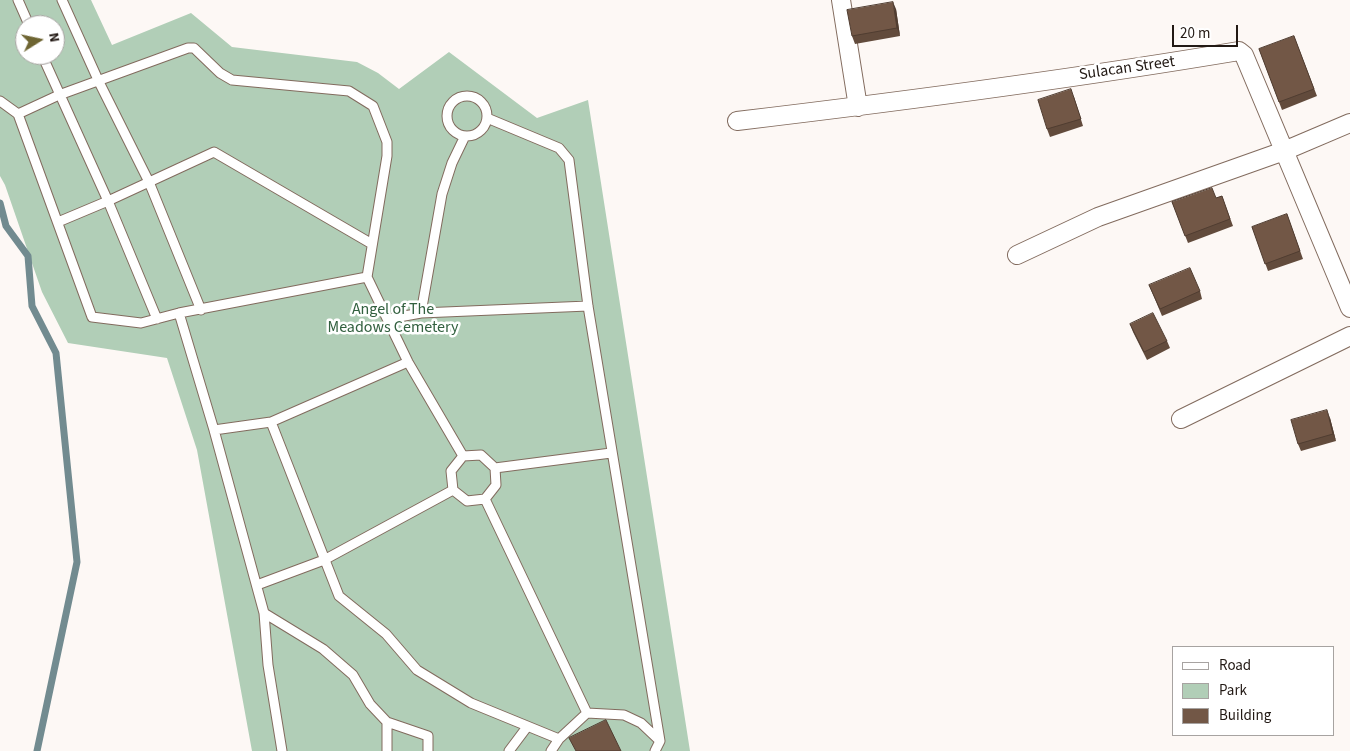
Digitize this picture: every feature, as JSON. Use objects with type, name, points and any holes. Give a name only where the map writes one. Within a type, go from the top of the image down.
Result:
[{"type":"street","points":[[841,0],[858,107]]},
{"type":"street","name":"Sulacan Street","points":[[737,121],[858,107],[1239,51],[1244,55],[1350,308]]},
{"type":"street","points":[[1017,255],[1098,217],[1284,151],[1350,123]]},
{"type":"street","points":[[1181,420],[1350,336]]},
{"type":"lane","points":[[18,0],[25,15]]},
{"type":"lane","points":[[62,0],[99,82],[149,182],[201,310]]},
{"type":"lane","points":[[18,114],[59,95],[188,48],[194,48],[220,74],[232,80],[350,90],[372,106],[387,142],[387,156],[367,278],[408,362],[463,456]]},
{"type":"lane","points":[[46,65],[108,201],[157,319]]},
{"type":"lane","points":[[473,96],[484,105],[487,118],[480,132],[465,136],[453,131],[446,119],[449,106],[459,97],[473,96]]},
{"type":"lane","points":[[0,101],[18,114],[92,317],[141,323],[179,313],[367,278]]},
{"type":"lane","points":[[487,118],[559,148],[569,160],[588,306],[611,453],[660,741],[655,751]]},
{"type":"lane","points":[[421,313],[442,194],[452,163],[465,136]]},
{"type":"lane","points":[[58,222],[214,152],[372,244]]},
{"type":"lane","points":[[388,319],[421,313],[588,306]]},
{"type":"lane","points":[[179,313],[214,430],[264,613],[268,665],[282,751]]},
{"type":"lane","points":[[214,430],[271,422],[408,362]]},
{"type":"lane","points":[[271,422],[339,596],[386,634],[417,670],[471,703],[559,739]]},
{"type":"lane","points":[[495,468],[611,453]]},
{"type":"lane","points":[[481,455],[495,468],[496,485],[485,499],[467,501],[453,490],[451,471],[463,456],[481,455]]},
{"type":"lane","points":[[256,585],[324,560],[453,490]]},
{"type":"lane","points":[[485,499],[587,713]]},
{"type":"lane","points":[[264,613],[323,650],[353,675],[370,704],[386,722],[428,736],[428,751]]},
{"type":"lane","points":[[551,751],[559,739],[587,713],[624,715],[641,723],[660,741]]},
{"type":"lane","points":[[386,722],[387,751]]},
{"type":"lane","points":[[509,751],[527,726]]},
{"type":"green space","name":"Angel of The Meadows Cemetery","points":[[0,0],[91,0],[112,45],[191,13],[232,47],[357,62],[378,73],[399,89],[449,52],[537,118],[588,100],[690,751],[252,751],[197,450],[167,358],[68,343],[42,292],[5,185],[0,176]]},
{"type":"building","points":[[893,2],[897,28],[852,36],[847,10]]},
{"type":"building","points":[[1294,36],[1314,89],[1279,102],[1259,49]]},
{"type":"building","points":[[1071,89],[1081,119],[1047,129],[1038,100]]},
{"type":"building","points":[[1212,188],[1216,198],[1222,196],[1230,219],[1185,236],[1172,202]]},
{"type":"building","points":[[1287,214],[1300,251],[1265,264],[1252,227]]},
{"type":"building","points":[[1190,268],[1200,291],[1160,309],[1149,285]]},
{"type":"building","points":[[1153,313],[1167,341],[1144,352],[1130,324]]},
{"type":"building","points":[[1327,410],[1333,434],[1298,444],[1291,420]]},
{"type":"building","points":[[606,720],[621,751],[576,751],[569,738]]},
{"type":"waterway","points":[[0,203],[6,226],[28,256],[32,306],[56,353],[77,562],[37,751]]}]
